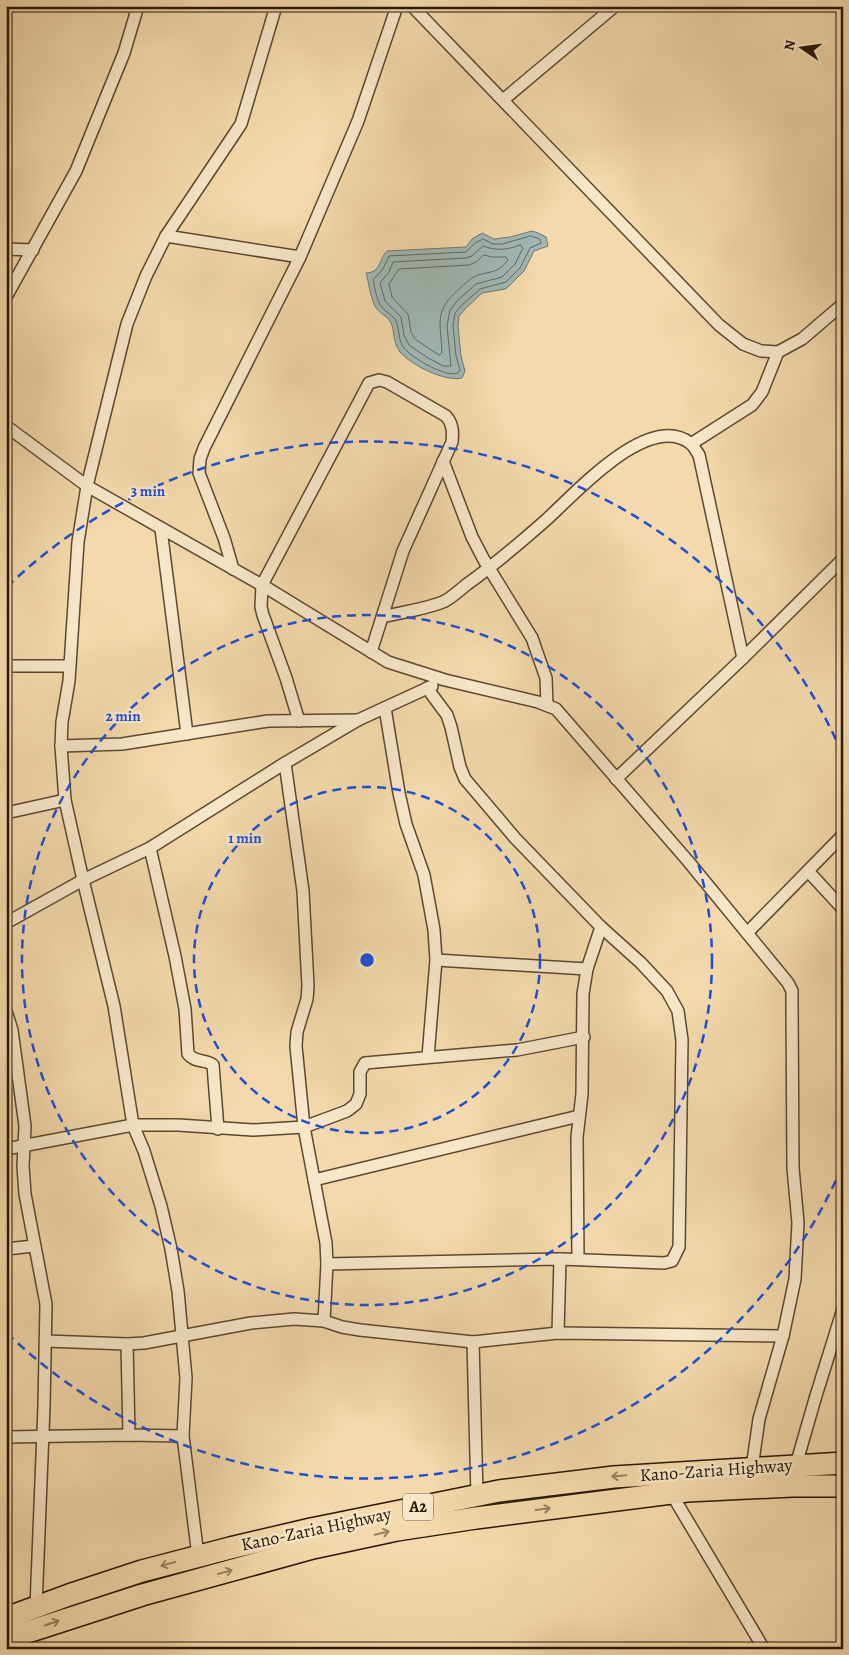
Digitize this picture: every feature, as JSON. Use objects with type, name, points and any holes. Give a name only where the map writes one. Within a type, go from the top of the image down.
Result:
[{"type":"highway","name":"Kano-Zaria Highway","points":[[6,1618],[142,1571],[198,1556],[311,1528],[477,1495],[614,1477],[843,1463]]},
{"type":"highway","name":"Kano-Zaria Highway","points":[[6,1640],[142,1594],[313,1548],[396,1530],[671,1493],[792,1486],[843,1486]]},
{"type":"street","points":[[6,297],[76,171],[124,53],[138,6]]},
{"type":"street","points":[[198,1556],[183,1436],[186,1378],[176,1274],[161,1206],[134,1126],[114,1006],[65,800],[61,746],[62,722],[69,666],[77,550],[87,486],[127,324],[146,276],[166,236],[241,124],[276,6]]},
{"type":"street","points":[[233,569],[224,538],[199,473],[200,459],[300,257],[358,121],[397,6]]},
{"type":"street","points":[[412,6],[719,325],[743,344],[761,351],[778,352],[802,340],[843,304]]},
{"type":"street","points":[[503,100],[615,6]]},
{"type":"street","points":[[166,236],[300,257]]},
{"type":"street","points":[[6,249],[33,250]]},
{"type":"street","points":[[692,444],[752,405],[762,392],[778,352]]},
{"type":"street","points":[[299,721],[286,678],[263,615],[261,606],[262,585],[369,383],[379,380],[387,382],[446,416],[449,419],[453,432],[452,442],[403,551],[371,652]]},
{"type":"street","points":[[6,426],[87,486],[262,585],[388,662],[445,680],[547,705],[556,710],[688,861],[788,983],[792,991],[793,1168],[798,1243],[795,1279],[783,1336],[759,1419],[752,1468]]},
{"type":"street","points":[[382,617],[445,601],[490,568],[546,520],[586,481],[633,447],[652,439],[669,435],[679,437],[692,444],[699,455],[743,658]]},
{"type":"street","points":[[443,461],[472,537],[532,638],[544,668],[547,705]]},
{"type":"street","points":[[161,529],[187,734]]},
{"type":"street","points":[[616,779],[843,559]]},
{"type":"street","points":[[6,666],[69,666]]},
{"type":"street","points":[[6,923],[83,880],[150,848],[285,763],[358,720],[445,680]]},
{"type":"street","points":[[328,1264],[560,1259],[664,1263],[672,1261],[679,1247],[682,1040],[678,1012],[667,991],[641,963],[601,927],[515,838],[465,779],[460,767],[447,715],[427,688]]},
{"type":"street","points":[[385,708],[398,793],[406,824],[424,875],[434,930],[436,960],[428,1058]]},
{"type":"street","points":[[61,746],[122,744],[268,721],[358,720]]},
{"type":"street","points":[[285,763],[303,891],[308,986],[307,999],[297,1032],[296,1046],[304,1127],[326,1243],[328,1264],[324,1321]]},
{"type":"street","points":[[6,812],[65,800]]},
{"type":"street","points":[[747,933],[843,834]]},
{"type":"street","points":[[150,848],[175,956],[185,1010],[188,1054],[194,1060],[213,1065],[218,1129]]},
{"type":"street","points":[[808,870],[843,909]]},
{"type":"street","points":[[578,1260],[577,1137],[582,1094],[584,1037],[582,994],[587,970],[601,927]]},
{"type":"street","points":[[436,960],[587,970]]},
{"type":"street","points":[[6,1011],[12,1030],[24,1126],[25,1194],[46,1304],[36,1607]]},
{"type":"street","points":[[6,1149],[134,1126],[178,1124],[218,1129],[253,1130],[304,1127],[347,1112],[356,1104],[360,1094],[360,1072],[366,1063],[517,1050],[584,1037]]},
{"type":"street","points":[[314,1180],[579,1116]]},
{"type":"street","points":[[6,1249],[34,1246]]},
{"type":"street","points":[[558,1333],[560,1259]]},
{"type":"street","points":[[796,1465],[843,1310]]},
{"type":"street","points":[[46,1341],[127,1344],[294,1319],[324,1321],[360,1330],[473,1342],[558,1333],[783,1336]]},
{"type":"street","points":[[473,1342],[477,1495]]},
{"type":"street","points":[[127,1344],[129,1435]]},
{"type":"street","points":[[6,1437],[183,1436]]},
{"type":"street","points":[[671,1493],[764,1649]]},
{"type":"water","points":[[532,231],[546,237],[548,246],[534,251],[524,271],[509,286],[505,289],[482,293],[459,316],[461,356],[465,371],[462,378],[455,379],[438,375],[420,367],[400,352],[391,323],[376,308],[373,302],[366,273],[377,268],[387,251],[466,247],[472,239],[482,233],[494,239]]}]
